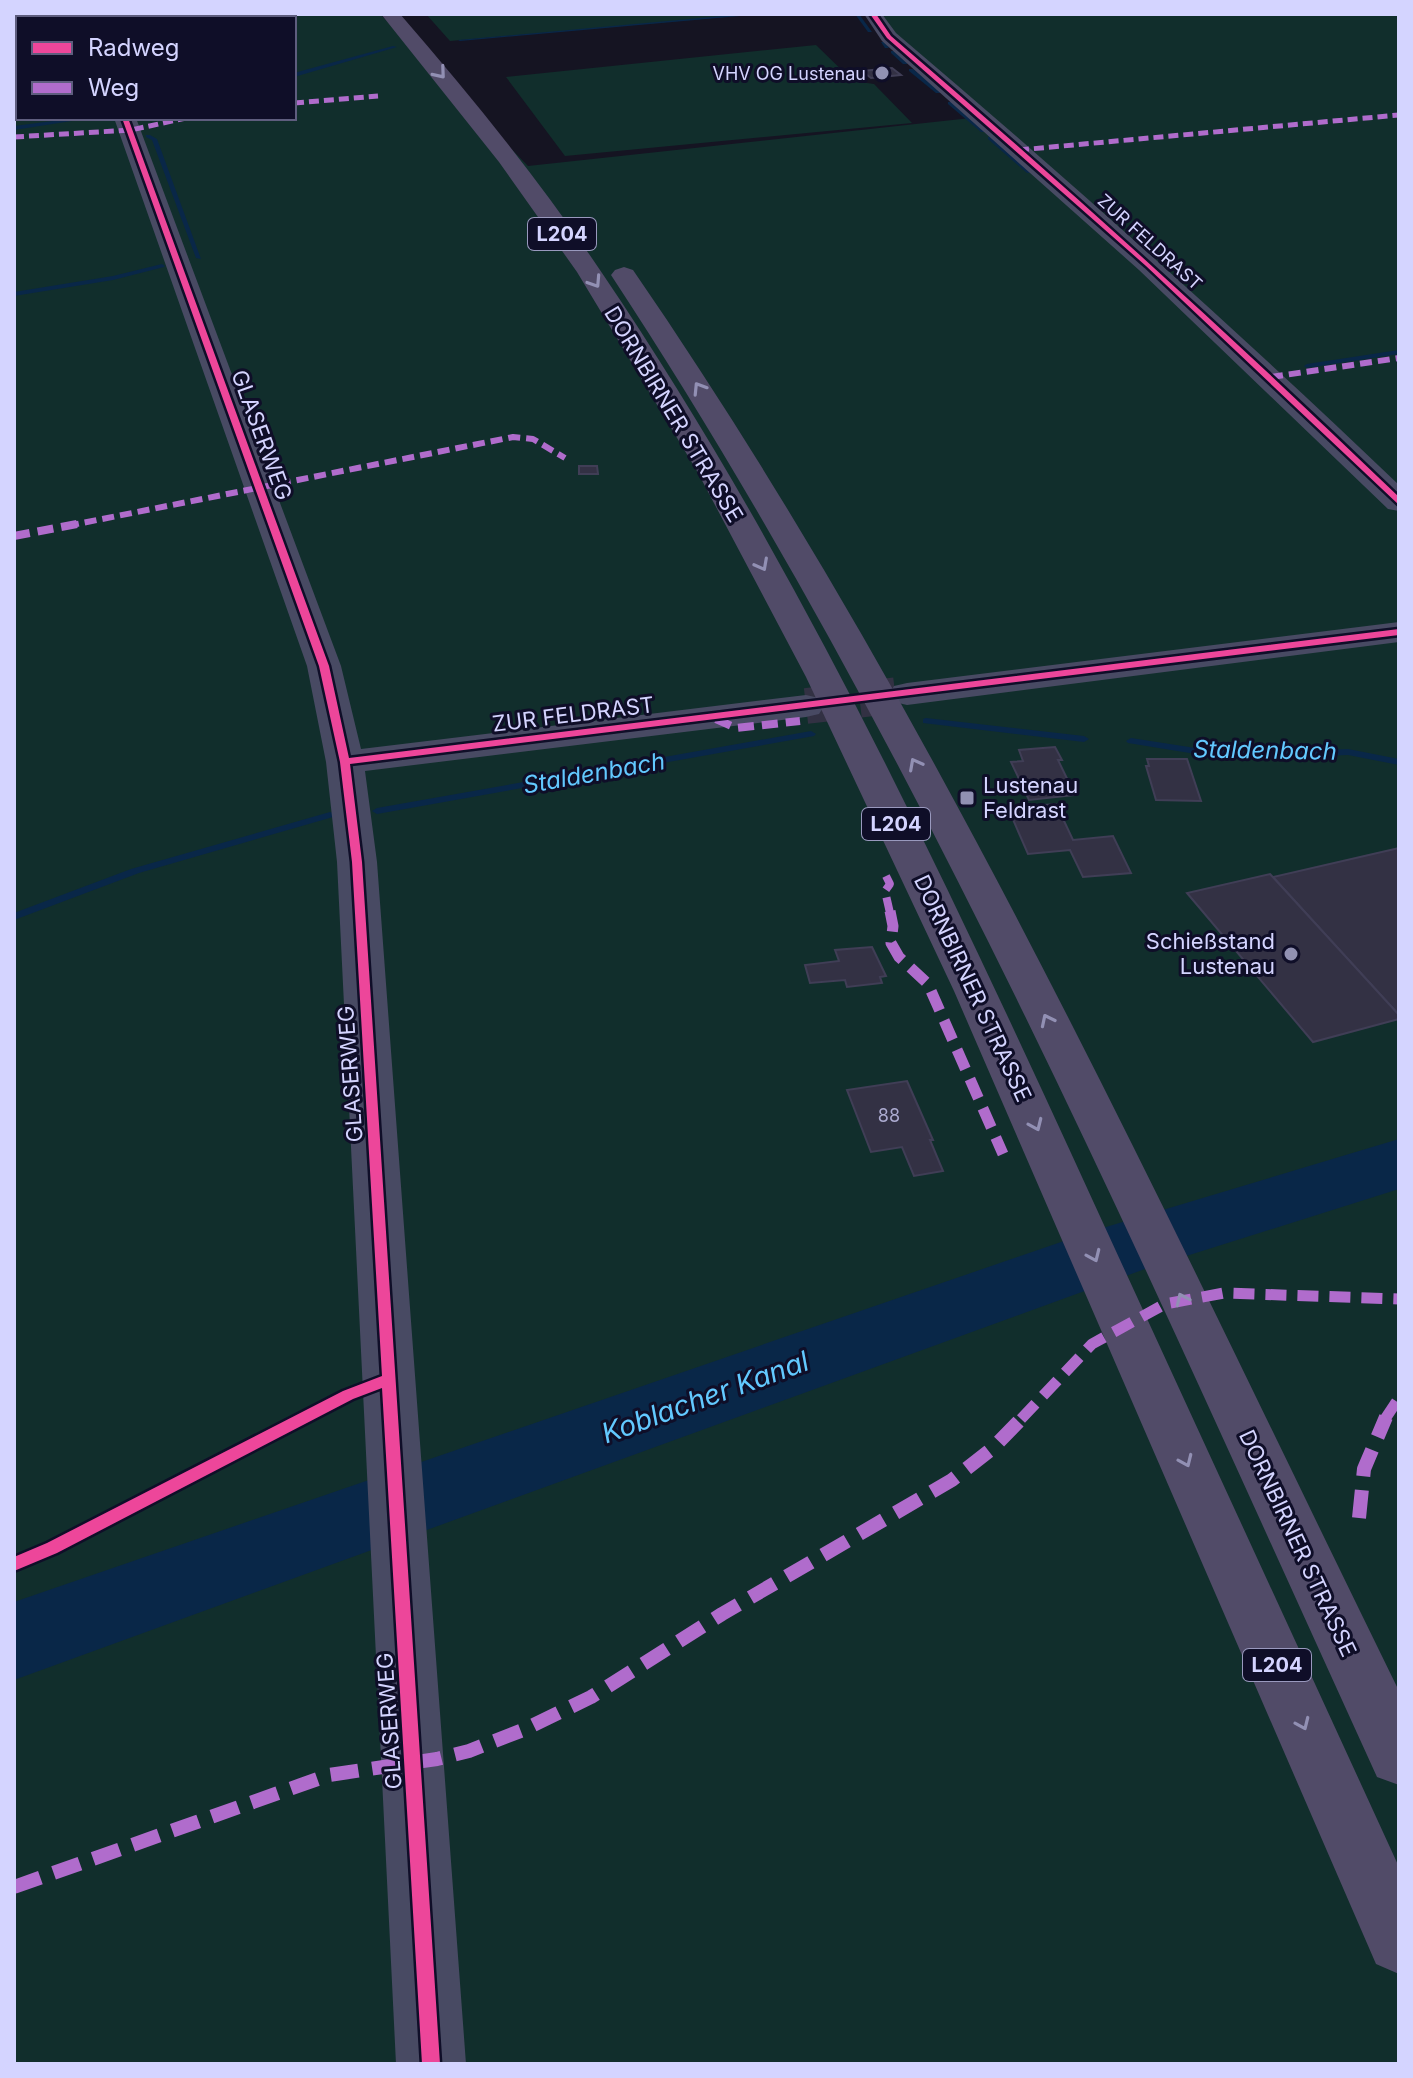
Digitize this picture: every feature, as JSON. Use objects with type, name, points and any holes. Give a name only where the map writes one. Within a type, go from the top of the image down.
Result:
[{"type":"main road","name":"DORNBIRNER STRASSE","points":[[390,14],[524,180],[611,307],[699,452],[782,603],[911,853],[1063,1184],[1399,1941]]},
{"type":"main road","points":[[468,73],[487,95]]},
{"type":"main road","name":"DORNBIRNER STRASSE","points":[[610,256],[660,326],[713,411],[866,672],[1022,970],[1118,1165],[1399,1756]]},
{"type":"street","name":"ZUR FELDRAST","points":[[873,14],[889,37],[1142,258],[1271,377],[1399,502]]},
{"type":"street","name":"GLASERWEG","points":[[126,120],[324,666],[345,762],[357,862],[431,2064]]},
{"type":"street","points":[[907,694],[1399,632]]},
{"type":"street","name":"ZUR FELDRAST","points":[[345,762],[806,706]]},
{"type":"green space","points":[[14,14],[82,16],[16,16],[16,120],[296,120],[296,16],[94,14],[380,14],[528,166],[971,118],[878,14],[1399,14],[1399,1145],[1058,1249],[1075,1282],[1399,1185],[1399,2064],[14,2064]]},
{"type":"green space","points":[[426,14],[759,14],[450,41]]},
{"type":"green space","points":[[816,45],[853,81],[874,84],[912,123],[565,156],[506,77]]},
{"type":"building","name":"VHV OG Lustenau","points":[[892,68],[901,75],[871,78],[862,71]]},
{"type":"building","points":[[579,466],[597,466],[598,474],[579,474]]},
{"type":"building","points":[[1055,747],[1075,795],[1029,800],[1011,762],[1023,761],[1019,750]]},
{"type":"building","points":[[1147,759],[1187,759],[1201,801],[1156,800],[1146,766],[1149,766]]},
{"type":"building","points":[[1056,804],[1073,840],[1113,836],[1131,873],[1083,877],[1070,850],[1028,854],[1008,808]]},
{"type":"building","points":[[1399,848],[1399,1015],[1273,877]]},
{"type":"building","name":"Schießstand Lustenau","points":[[1270,874],[1399,1015],[1399,1019],[1313,1042],[1187,893]]},
{"type":"building","points":[[872,947],[886,976],[880,977],[882,983],[847,987],[845,980],[810,983],[805,965],[839,961],[835,950]]},
{"type":"building","points":[[907,1081],[943,1171],[914,1176],[902,1147],[871,1152],[847,1090]]},
{"type":"waterway","points":[[460,40],[760,14]]},
{"type":"waterway","points":[[857,14],[870,31]]},
{"type":"waterway","points":[[883,43],[887,47]]},
{"type":"waterway","points":[[296,74],[395,47]]},
{"type":"waterway","points":[[893,52],[905,63]]},
{"type":"waterway","points":[[911,70],[938,92]]},
{"type":"waterway","points":[[950,103],[983,131]]},
{"type":"waterway","points":[[14,128],[73,120]]},
{"type":"waterway","points":[[148,136],[154,139],[199,258]]},
{"type":"waterway","points":[[990,138],[1029,172]]},
{"type":"waterway","points":[[14,294],[113,278],[162,266]]},
{"type":"waterway","points":[[1307,366],[1399,352]]},
{"type":"waterway","name":"Staldenbach","points":[[926,721],[1084,739]]},
{"type":"waterway","name":"Staldenbach","points":[[377,811],[811,734]]},
{"type":"waterway","name":"Staldenbach","points":[[1131,741],[1202,752],[1272,755],[1348,752],[1399,762]]},
{"type":"waterway","name":"Staldenbach","points":[[14,917],[135,871],[330,815]]},
{"type":"waterway","name":"Koblacher Kanal","points":[[14,1641],[1121,1249],[1399,1164]]},
{"type":"tunnel","points":[[806,706],[907,694]]},
{"type":"marked path","points":[[296,103],[378,96]]},
{"type":"marked path","points":[[1019,150],[1399,115]]},
{"type":"marked path","points":[[14,137],[131,130],[177,120]]},
{"type":"marked path","points":[[1271,377],[1399,358]]},
{"type":"marked path","points":[[14,536],[513,437],[533,439],[565,458]]},
{"type":"marked path","points":[[716,719],[736,728],[800,721]]},
{"type":"marked path","points":[[886,876],[890,884],[885,891],[893,926],[891,943],[899,957],[928,984],[1003,1154]]},
{"type":"marked path","points":[[14,1887],[329,1775],[437,1759],[469,1751],[523,1730],[591,1697],[722,1614],[952,1480],[993,1448],[1092,1344],[1165,1304],[1224,1293],[1399,1299]]},
{"type":"marked path","points":[[1359,1518],[1361,1484],[1368,1454],[1381,1425],[1399,1398]]},
{"type":"cycle path","points":[[873,14],[889,37],[1148,265],[1399,502]]},
{"type":"cycle path","points":[[126,120],[324,666],[345,762],[357,862],[431,2064]]},
{"type":"cycle path","points":[[345,762],[1399,632]]},
{"type":"cycle path","points":[[14,1564],[52,1548],[348,1395],[390,1379]]},
{"type":"place","name":"VHV OG Lustenau","points":[[882,73]]},
{"type":"place","name":"Lustenau Feldrast","points":[[967,798]]},
{"type":"place","name":"Schießstand Lustenau","points":[[1291,954]]}]
